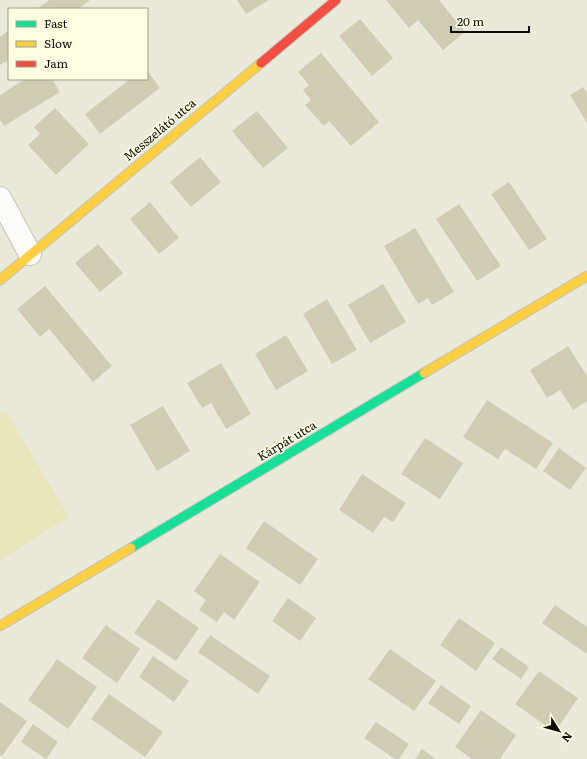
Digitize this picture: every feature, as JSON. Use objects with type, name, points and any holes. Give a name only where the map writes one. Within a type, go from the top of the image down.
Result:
[{"type":"street","name":"Messzelátó utca","points":[[0,280],[336,0]]},
{"type":"street","points":[[0,198],[30,254]]},
{"type":"street","name":"Kárpát utca","points":[[0,626],[587,276]]},
{"type":"green space","points":[[5,410],[69,517],[0,560],[0,413]]},
{"type":"building","points":[[49,0],[90,0],[79,8],[38,8]]},
{"type":"building","points":[[237,0],[269,0],[246,14]]},
{"type":"building","points":[[386,0],[439,0],[465,32],[443,50],[418,20],[409,28]]},
{"type":"building","points":[[360,19],[393,58],[372,76],[339,36]]},
{"type":"building","points":[[8,31],[8,61],[0,65],[0,37]]},
{"type":"building","points":[[321,53],[379,122],[351,146],[329,121],[324,126],[305,105],[311,100],[303,90],[309,85],[298,72]]},
{"type":"building","points":[[148,71],[160,88],[100,134],[85,114],[129,80],[148,80]]},
{"type":"building","points":[[23,80],[53,80],[60,92],[4,126],[0,120],[0,95]]},
{"type":"building","points":[[583,87],[587,93],[587,123],[570,95]]},
{"type":"building","points":[[55,108],[89,144],[56,175],[28,145],[40,134],[34,127]]},
{"type":"building","points":[[257,111],[288,148],[263,168],[232,131]]},
{"type":"building","points":[[200,157],[221,182],[191,207],[170,182]]},
{"type":"building","points":[[509,182],[547,239],[529,250],[491,194]]},
{"type":"building","points":[[150,202],[179,238],[159,254],[130,219]]},
{"type":"building","points":[[459,204],[501,266],[477,281],[436,219]]},
{"type":"building","points":[[415,228],[454,292],[432,305],[428,298],[418,304],[384,246]]},
{"type":"building","points":[[98,244],[123,273],[100,292],[75,263]]},
{"type":"building","points":[[383,284],[406,322],[370,343],[348,305]]},
{"type":"building","points":[[45,286],[112,366],[93,382],[49,329],[40,337],[17,309]]},
{"type":"building","points":[[327,299],[357,350],[332,364],[303,314]]},
{"type":"building","points":[[286,335],[308,371],[276,390],[255,354]]},
{"type":"building","points":[[568,346],[587,376],[587,401],[573,410],[560,390],[547,398],[530,370]]},
{"type":"building","points":[[221,363],[251,414],[226,429],[211,403],[202,408],[187,383]]},
{"type":"building","points":[[487,400],[553,443],[536,469],[505,449],[498,459],[463,437]]},
{"type":"building","points":[[163,406],[190,451],[157,471],[130,425]]},
{"type":"building","points":[[425,438],[463,463],[440,499],[401,474]]},
{"type":"building","points":[[559,448],[586,468],[570,490],[543,471]]},
{"type":"building","points":[[362,474],[406,503],[393,522],[384,517],[373,533],[339,510]]},
{"type":"building","points":[[264,521],[318,559],[300,585],[246,548]]},
{"type":"building","points":[[220,554],[260,582],[234,620],[224,612],[217,622],[199,610],[206,600],[194,591]]},
{"type":"building","points":[[288,598],[316,618],[300,641],[272,621]]},
{"type":"building","points":[[158,599],[199,628],[176,661],[134,633]]},
{"type":"building","points":[[555,605],[587,627],[587,654],[542,623]]},
{"type":"building","points":[[459,618],[495,643],[476,671],[440,645]]},
{"type":"building","points":[[106,625],[140,649],[117,683],[82,658]]},
{"type":"building","points":[[210,635],[270,676],[258,694],[198,652]]},
{"type":"building","points":[[501,647],[529,667],[521,679],[492,659]]},
{"type":"building","points":[[390,649],[436,681],[414,711],[368,679]]},
{"type":"building","points":[[153,656],[189,681],[174,702],[139,677]]},
{"type":"building","points":[[57,659],[97,687],[68,729],[28,700]]},
{"type":"building","points":[[539,671],[578,698],[555,732],[515,704]]},
{"type":"building","points":[[441,685],[471,706],[459,724],[428,703]]},
{"type":"building","points":[[109,694],[163,732],[145,757],[91,719]]},
{"type":"building","points":[[0,702],[27,721],[2,756],[0,755]]},
{"type":"building","points":[[481,710],[516,735],[500,759],[472,759],[455,747]]},
{"type":"building","points":[[376,722],[409,744],[399,759],[395,759],[364,738]]},
{"type":"building","points":[[33,724],[58,742],[46,759],[21,742]]},
{"type":"building","points":[[422,749],[436,759],[415,759]]},
{"type":"traffic: fast","points":[[131,548],[424,373]]},
{"type":"traffic: slow","points":[[0,280],[261,63]]},
{"type":"traffic: slow","points":[[424,373],[587,276]]},
{"type":"traffic: slow","points":[[0,626],[131,548]]},
{"type":"traffic: jam","points":[[261,63],[336,0]]}]
